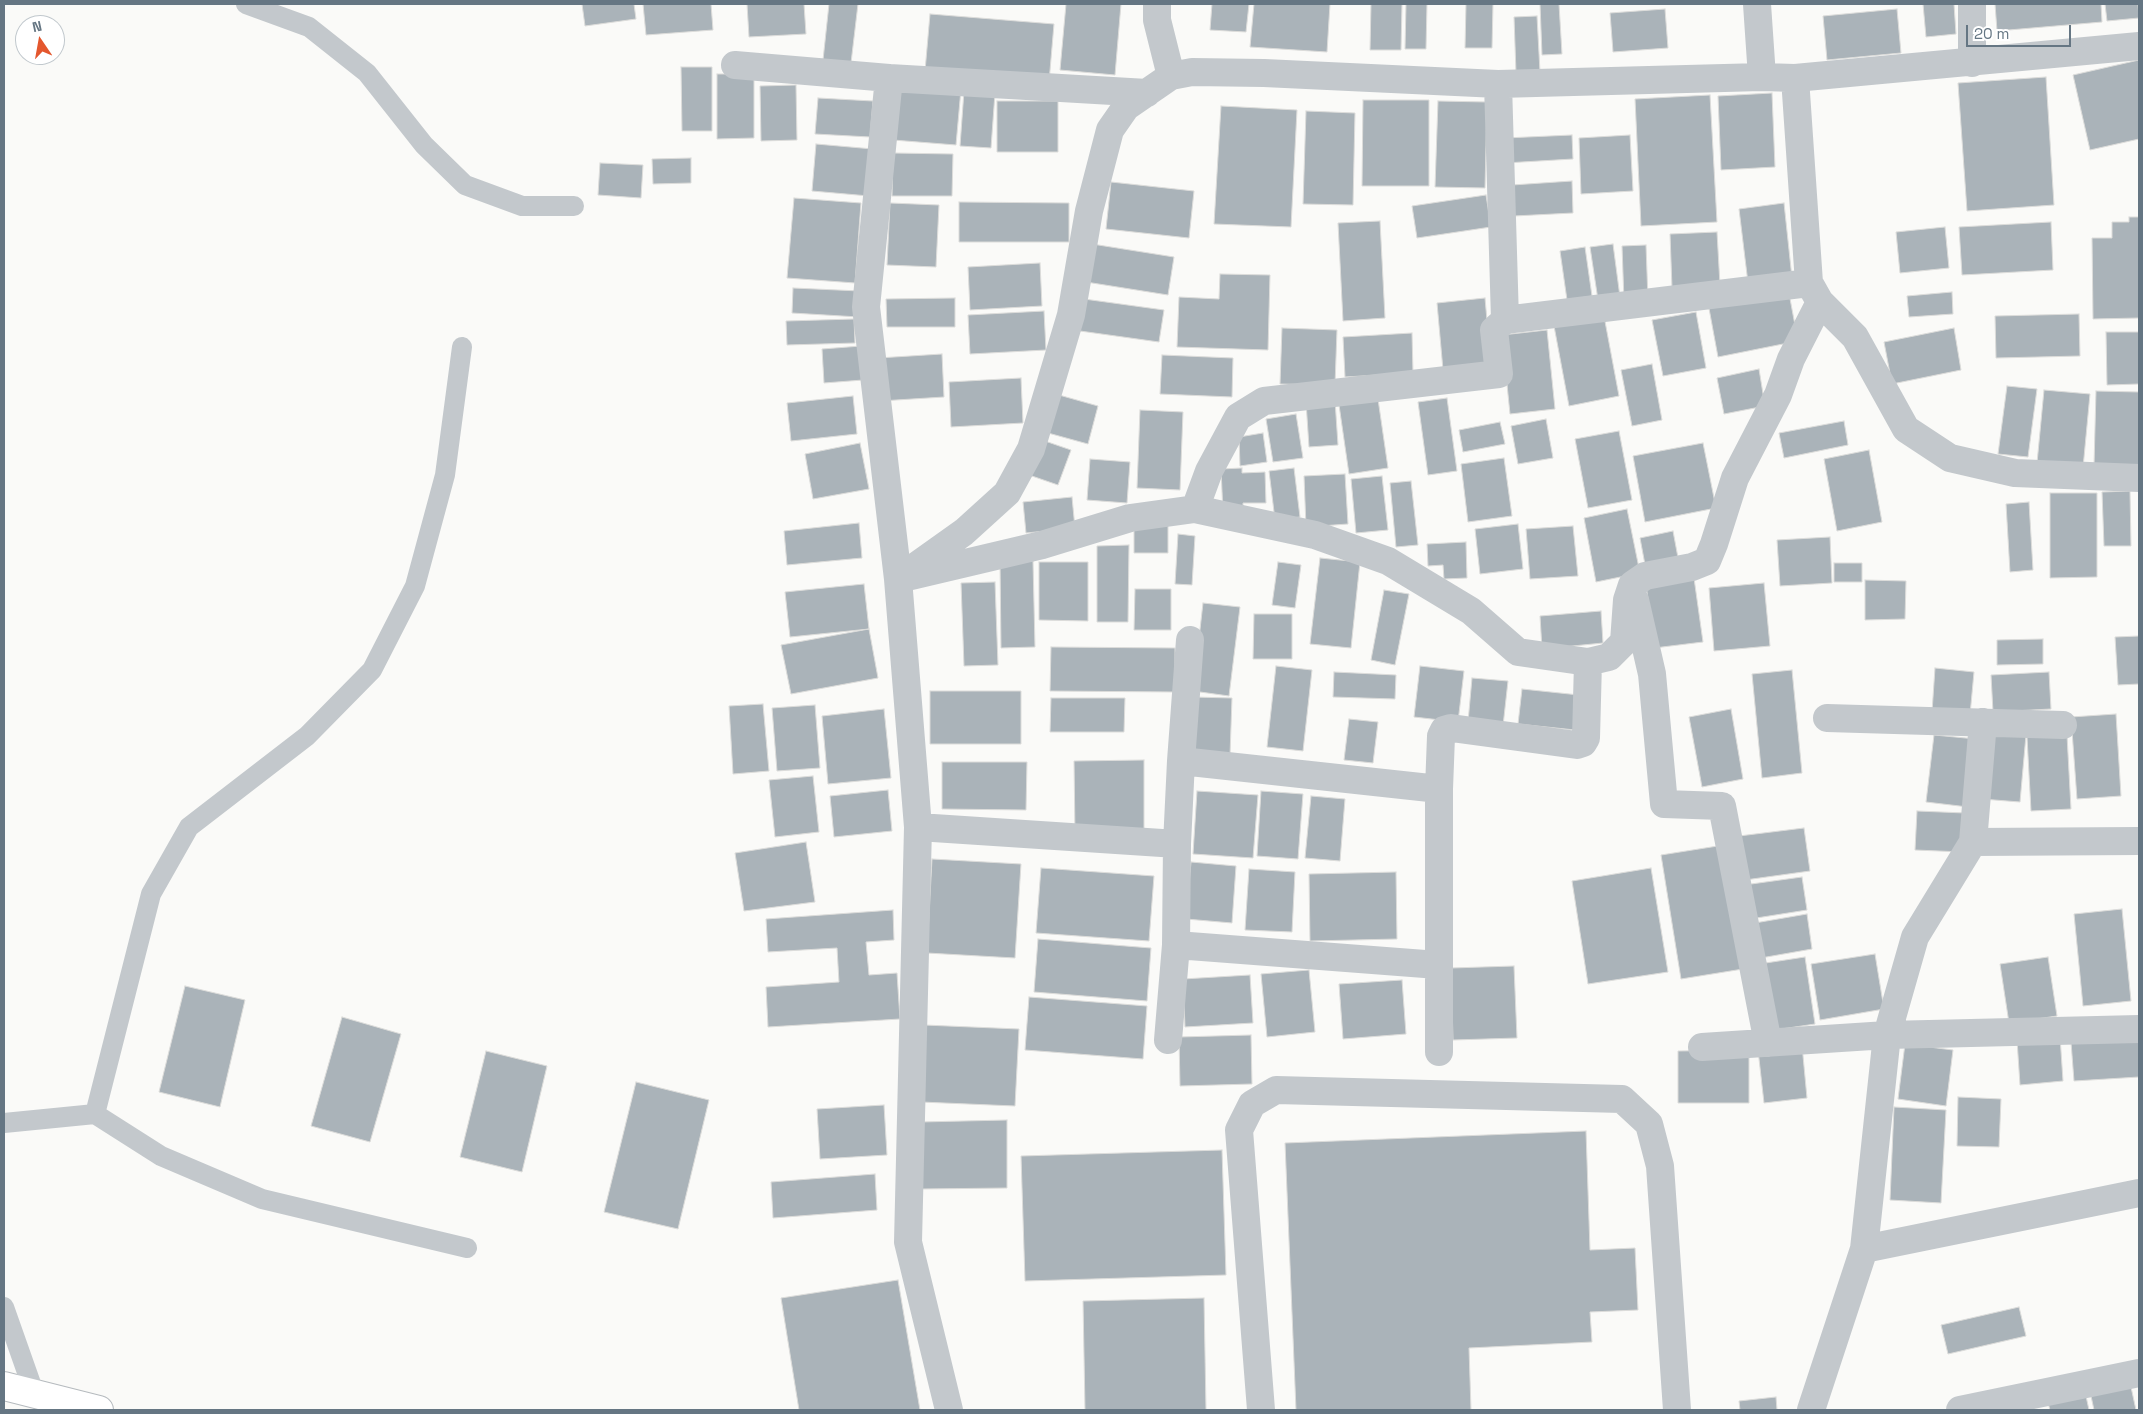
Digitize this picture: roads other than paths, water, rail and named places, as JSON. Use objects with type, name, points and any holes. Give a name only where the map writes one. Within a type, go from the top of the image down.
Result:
[{"type":"main road","points":[[4,1386],[100,1410]]},
{"type":"street","points":[[1157,4],[1158,20],[1170,76]]},
{"type":"street","points":[[1756,4],[1762,76]]},
{"type":"street","points":[[1972,4],[1972,63]]},
{"type":"street","points":[[898,579],[964,532],[1006,493],[1031,449],[1071,315],[1089,211],[1110,130],[1126,107],[1170,76],[1192,72],[1264,73],[1498,84],[1762,76],[1795,78],[2139,46]]},
{"type":"street","points":[[735,65],[889,78],[1147,93]]},
{"type":"street","points":[[889,78],[866,307],[898,579],[918,827],[908,1242],[949,1410]]},
{"type":"street","points":[[898,579],[1042,546],[1130,518],[1195,509],[1315,535],[1388,562],[1471,611],[1518,652],[1588,662],[1609,657],[1624,642],[1627,600],[1632,586],[1645,576],[1692,567],[1707,561],[1735,478],[1778,395],[1814,292],[1795,78]]},
{"type":"street","points":[[1498,84],[1504,320]]},
{"type":"street","points":[[1195,509],[1209,471],[1238,417],[1264,400],[1499,374],[1494,330],[1504,320],[1814,292]]},
{"type":"street","points":[[1814,292],[1855,337],[1906,429],[1950,458],[2015,473],[2139,478]]},
{"type":"street","points":[[1632,586],[1652,674],[1664,804],[1722,806],[1768,1043]]},
{"type":"street","points":[[1168,1040],[1176,945],[1177,844],[1190,640]]},
{"type":"street","points":[[1439,1052],[1439,790],[1441,736],[1444,730],[1451,728],[1577,745],[1583,744],[1586,738],[1588,662]]},
{"type":"street","points":[[1827,718],[2063,725]]},
{"type":"street","points":[[1812,1410],[1864,1250],[1886,1035],[1914,937],[1973,842],[1983,722]]},
{"type":"street","points":[[1181,762],[1439,790]]},
{"type":"street","points":[[918,827],[1177,844]]},
{"type":"street","points":[[1973,842],[2139,841]]},
{"type":"street","points":[[1176,945],[1438,965]]},
{"type":"street","points":[[1702,1047],[1886,1035],[2139,1029]]},
{"type":"street","points":[[1261,1410],[1239,1130],[1252,1104],[1276,1090],[1622,1099],[1649,1124],[1660,1166],[1676,1410]]},
{"type":"street","points":[[1864,1250],[2139,1193]]},
{"type":"street","points":[[1960,1410],[2139,1373]]},
{"type":"lane","points":[[246,4],[309,27],[367,73],[424,145],[466,186],[522,206],[574,206]]},
{"type":"lane","points":[[95,1114],[151,894],[189,827],[307,736],[372,670],[415,586],[445,475],[462,347]]},
{"type":"lane","points":[[4,1123],[95,1114],[161,1156],[262,1199],[467,1248]]},
{"type":"lane","points":[[4,1307],[35,1395]]}]
